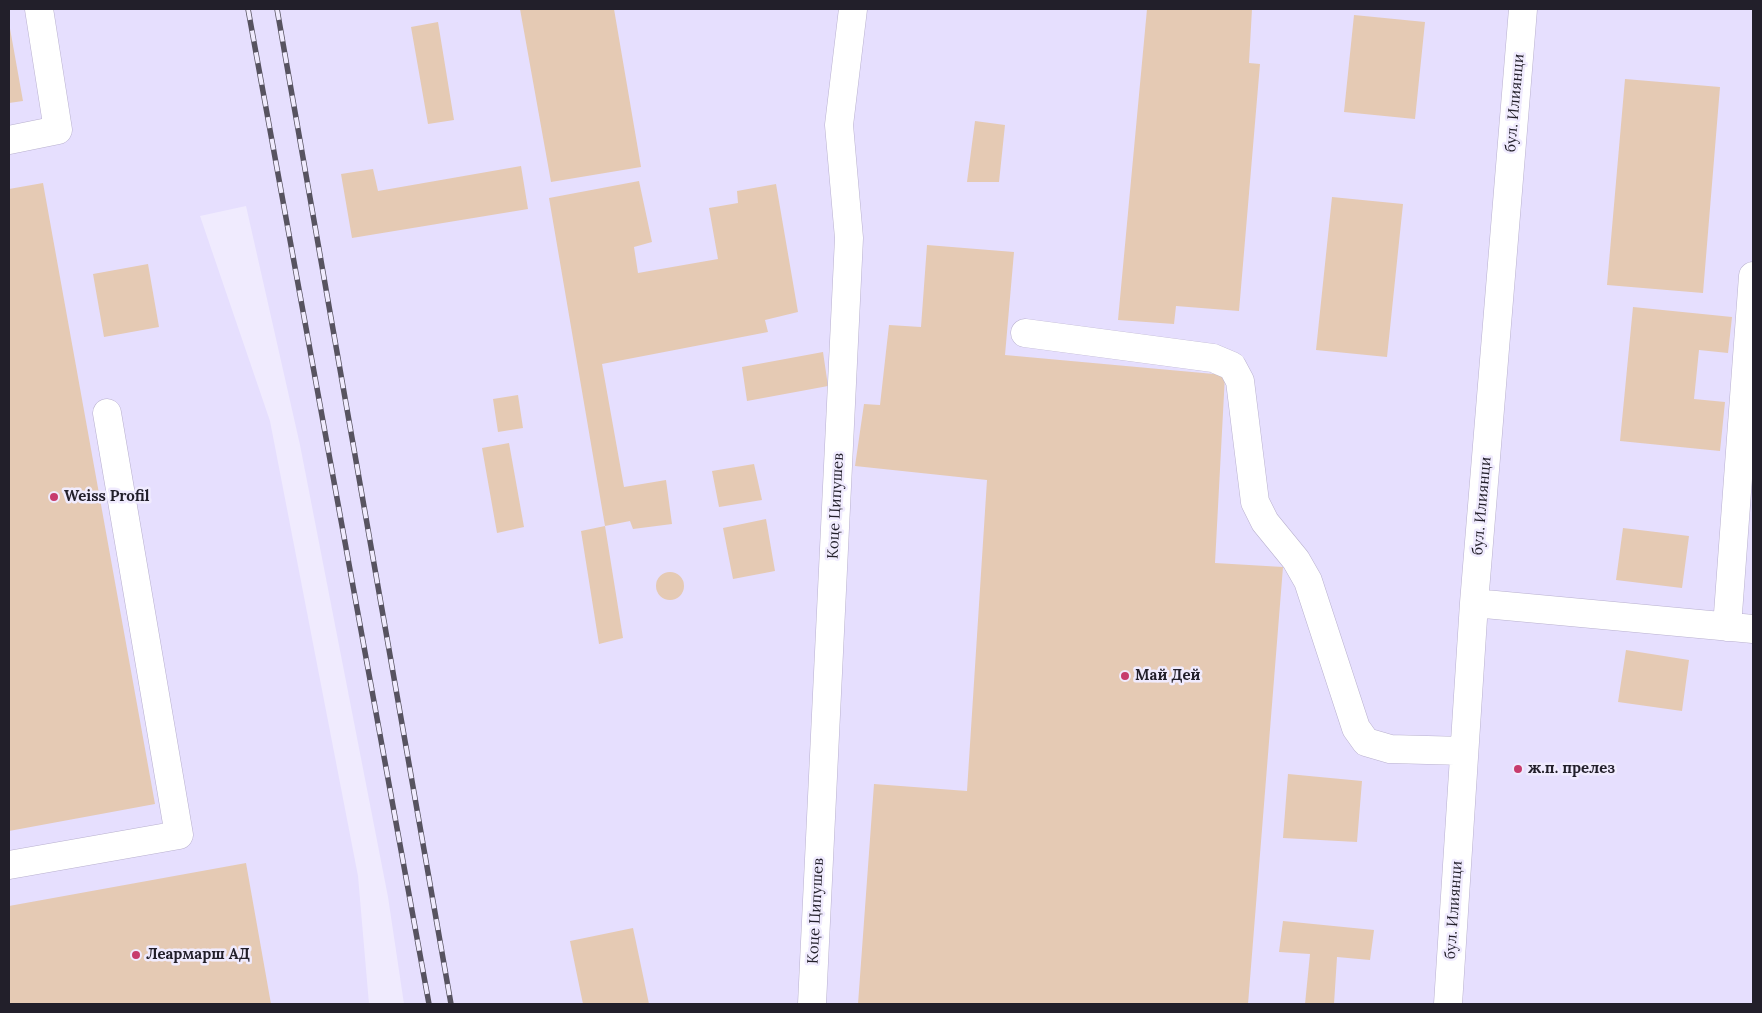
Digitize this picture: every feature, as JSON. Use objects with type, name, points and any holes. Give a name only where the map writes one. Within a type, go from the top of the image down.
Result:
[{"type":"street","points":[[9,140],[58,130],[39,9]]},
{"type":"street","name":"Коце Ципушев","points":[[812,1004],[849,238],[839,125],[852,9]]},
{"type":"street","name":"бул. Илиянци","points":[[1448,1004],[1474,603],[1523,9]]},
{"type":"street","points":[[1474,603],[1740,628],[1753,276]]},
{"type":"street","points":[[1025,333],[1213,358],[1232,366],[1240,381],[1255,502],[1265,522],[1296,560],[1308,581],[1356,728],[1366,742],[1390,749],[1464,751]]},
{"type":"street","points":[[9,865],[179,835],[107,413]]},
{"type":"shaded area","points":[[9,9],[1753,9],[1753,1004],[404,1004],[388,897],[300,445],[246,206],[200,216],[270,421],[358,876],[369,1004],[9,1004]]},
{"type":"building","points":[[520,9],[614,9],[641,167],[551,182]]},
{"type":"building","points":[[1147,9],[1252,9],[1249,63],[1260,64],[1239,311],[1176,306],[1174,324],[1118,320]]},
{"type":"building","points":[[1354,15],[1425,22],[1415,119],[1344,112]]},
{"type":"building","points":[[438,22],[454,120],[428,124],[411,27]]},
{"type":"building","points":[[9,23],[23,101],[9,103]]},
{"type":"building","points":[[1625,79],[1720,87],[1703,293],[1607,285]]},
{"type":"building","points":[[975,121],[1005,125],[999,182],[967,182]]},
{"type":"building","points":[[521,166],[528,209],[352,238],[341,174],[373,169],[378,191]]},
{"type":"building","points":[[639,181],[652,242],[634,247],[638,273],[718,259],[709,208],[738,203],[737,191],[776,184],[798,312],[765,320],[768,332],[602,364],[624,487],[666,480],[672,524],[633,529],[630,521],[605,526],[549,198]]},
{"type":"building","name":"Weiss Profil","points":[[43,183],[155,804],[9,831],[9,189]]},
{"type":"building","points":[[1332,197],[1403,204],[1387,357],[1316,350]]},
{"type":"building","name":"Май Дей","points":[[927,245],[1014,252],[1005,355],[1225,375],[1215,563],[1283,567],[1248,1004],[858,1004],[874,784],[967,791],[987,480],[855,466],[864,404],[880,405],[889,325],[921,327]]},
{"type":"building","points":[[148,264],[159,327],[104,337],[93,274]]},
{"type":"building","points":[[1633,307],[1732,317],[1728,353],[1699,350],[1694,399],[1725,402],[1720,451],[1620,441]]},
{"type":"building","points":[[823,352],[828,386],[747,401],[742,367]]},
{"type":"building","points":[[518,395],[523,428],[498,432],[493,399]]},
{"type":"building","points":[[509,443],[524,527],[497,533],[482,448]]},
{"type":"building","points":[[754,464],[762,500],[719,507],[712,471]]},
{"type":"building","points":[[766,519],[775,571],[733,579],[723,528]]},
{"type":"building","points":[[605,526],[623,638],[599,644],[581,531]]},
{"type":"building","points":[[1623,528],[1689,536],[1682,588],[1616,580]]},
{"type":"building","points":[[670,572],[680,576],[684,586],[680,596],[670,600],[660,596],[656,586],[660,576]]},
{"type":"building","points":[[1626,650],[1689,660],[1682,711],[1618,702]]},
{"type":"building","points":[[1288,774],[1362,781],[1357,842],[1283,838]]},
{"type":"building","name":"Леармарш АД","points":[[246,863],[271,1004],[9,1004],[9,906]]},
{"type":"building","points":[[1283,921],[1374,930],[1370,960],[1337,957],[1334,1004],[1305,1004],[1310,954],[1279,952]]},
{"type":"building","points":[[633,928],[649,1004],[583,1004],[570,941]]},
{"type":"railway","points":[[248,9],[429,1004]]},
{"type":"railway","points":[[277,9],[451,1004]]},
{"type":"place","name":"Weiss Profil","points":[[54,497]]},
{"type":"place","name":"Май Дей","points":[[1125,676]]},
{"type":"place","name":"ж.п. прелез","points":[[1518,769]]},
{"type":"place","name":"Леармарш АД","points":[[136,955]]}]
